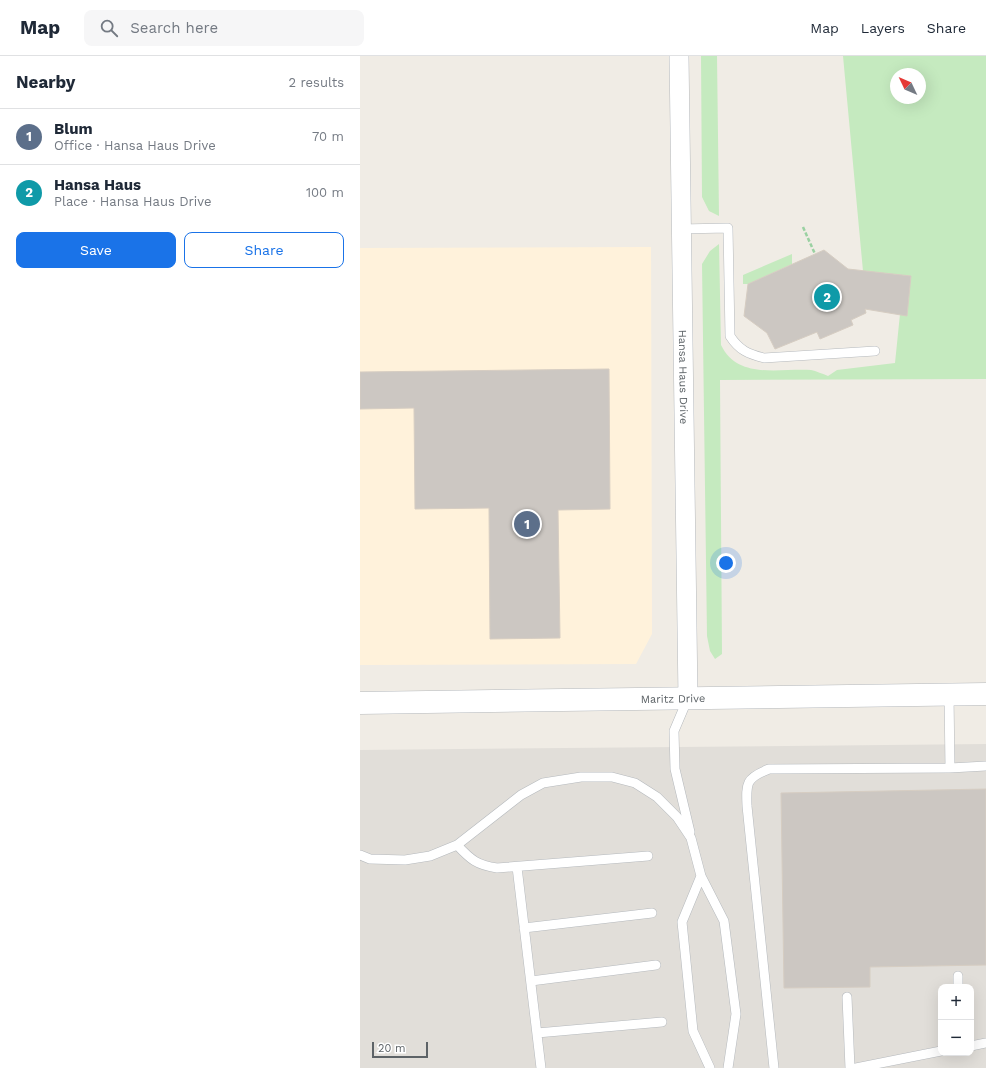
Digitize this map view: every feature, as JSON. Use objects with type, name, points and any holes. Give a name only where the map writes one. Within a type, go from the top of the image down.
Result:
[{"type":"street","name":"Hansa Haus Drive","points":[[679,56],[680,229],[688,698]]},
{"type":"street","name":"Maritz Drive","points":[[360,703],[986,694]]},
{"type":"lane","points":[[680,229],[728,228],[730,336],[738,347],[749,355],[764,358],[875,350]]},
{"type":"lane","points":[[949,694],[950,768]]},
{"type":"lane","points":[[688,698],[674,731],[675,769],[701,876],[724,921],[736,1014],[728,1068]]},
{"type":"lane","points":[[774,1068],[746,786],[755,774],[769,769],[950,768],[986,766]]},
{"type":"lane","points":[[360,855],[370,859],[405,860],[430,856],[457,845],[521,795],[543,783],[581,776],[612,777],[635,784],[657,797],[677,817],[691,838]]},
{"type":"lane","points":[[457,845],[470,858],[481,865],[498,868],[648,856]]},
{"type":"lane","points":[[517,867],[541,1068]]},
{"type":"lane","points":[[701,876],[682,922],[693,1031],[710,1068]]},
{"type":"lane","points":[[524,928],[652,912]]},
{"type":"lane","points":[[530,981],[656,965]]},
{"type":"lane","points":[[958,976],[958,984]]},
{"type":"lane","points":[[848,997],[850,1068]]},
{"type":"lane","points":[[537,1033],[662,1022]]},
{"type":"lane","points":[[974,1045],[986,1043]]},
{"type":"lane","points":[[856,1068],[938,1052]]},
{"type":"path","points":[[803,227],[814,254]]},
{"type":"shaded area","points":[[651,247],[652,634],[636,664],[360,665],[360,248]]},
{"type":"shaded area","points":[[986,744],[986,1068],[360,1068],[360,750]]},
{"type":"green space","points":[[701,56],[717,56],[719,216],[709,211],[702,197]]},
{"type":"green space","points":[[843,56],[986,56],[986,379],[720,380],[722,654],[715,659],[710,651],[707,636],[702,264],[710,251],[719,244],[721,345],[728,356],[749,368],[760,370],[811,370],[828,376],[837,370],[895,363],[900,314],[907,315],[911,276],[863,271]]},
{"type":"green space","points":[[792,254],[792,264],[748,284],[743,284],[743,275]]},
{"type":"building","points":[[824,250],[848,269],[911,276],[907,316],[865,309],[866,313],[851,320],[853,325],[820,339],[817,332],[775,349],[767,333],[744,316],[748,284]]},
{"type":"building","points":[[609,369],[610,509],[558,510],[560,638],[490,639],[489,508],[415,509],[414,408],[360,409],[360,372]]},
{"type":"building","points":[[986,789],[986,965],[870,967],[870,987],[784,988],[781,793]]},
{"type":"place","name":"Hansa Haus","points":[[827,297]]},
{"type":"place","name":"Blum","points":[[527,524]]}]
